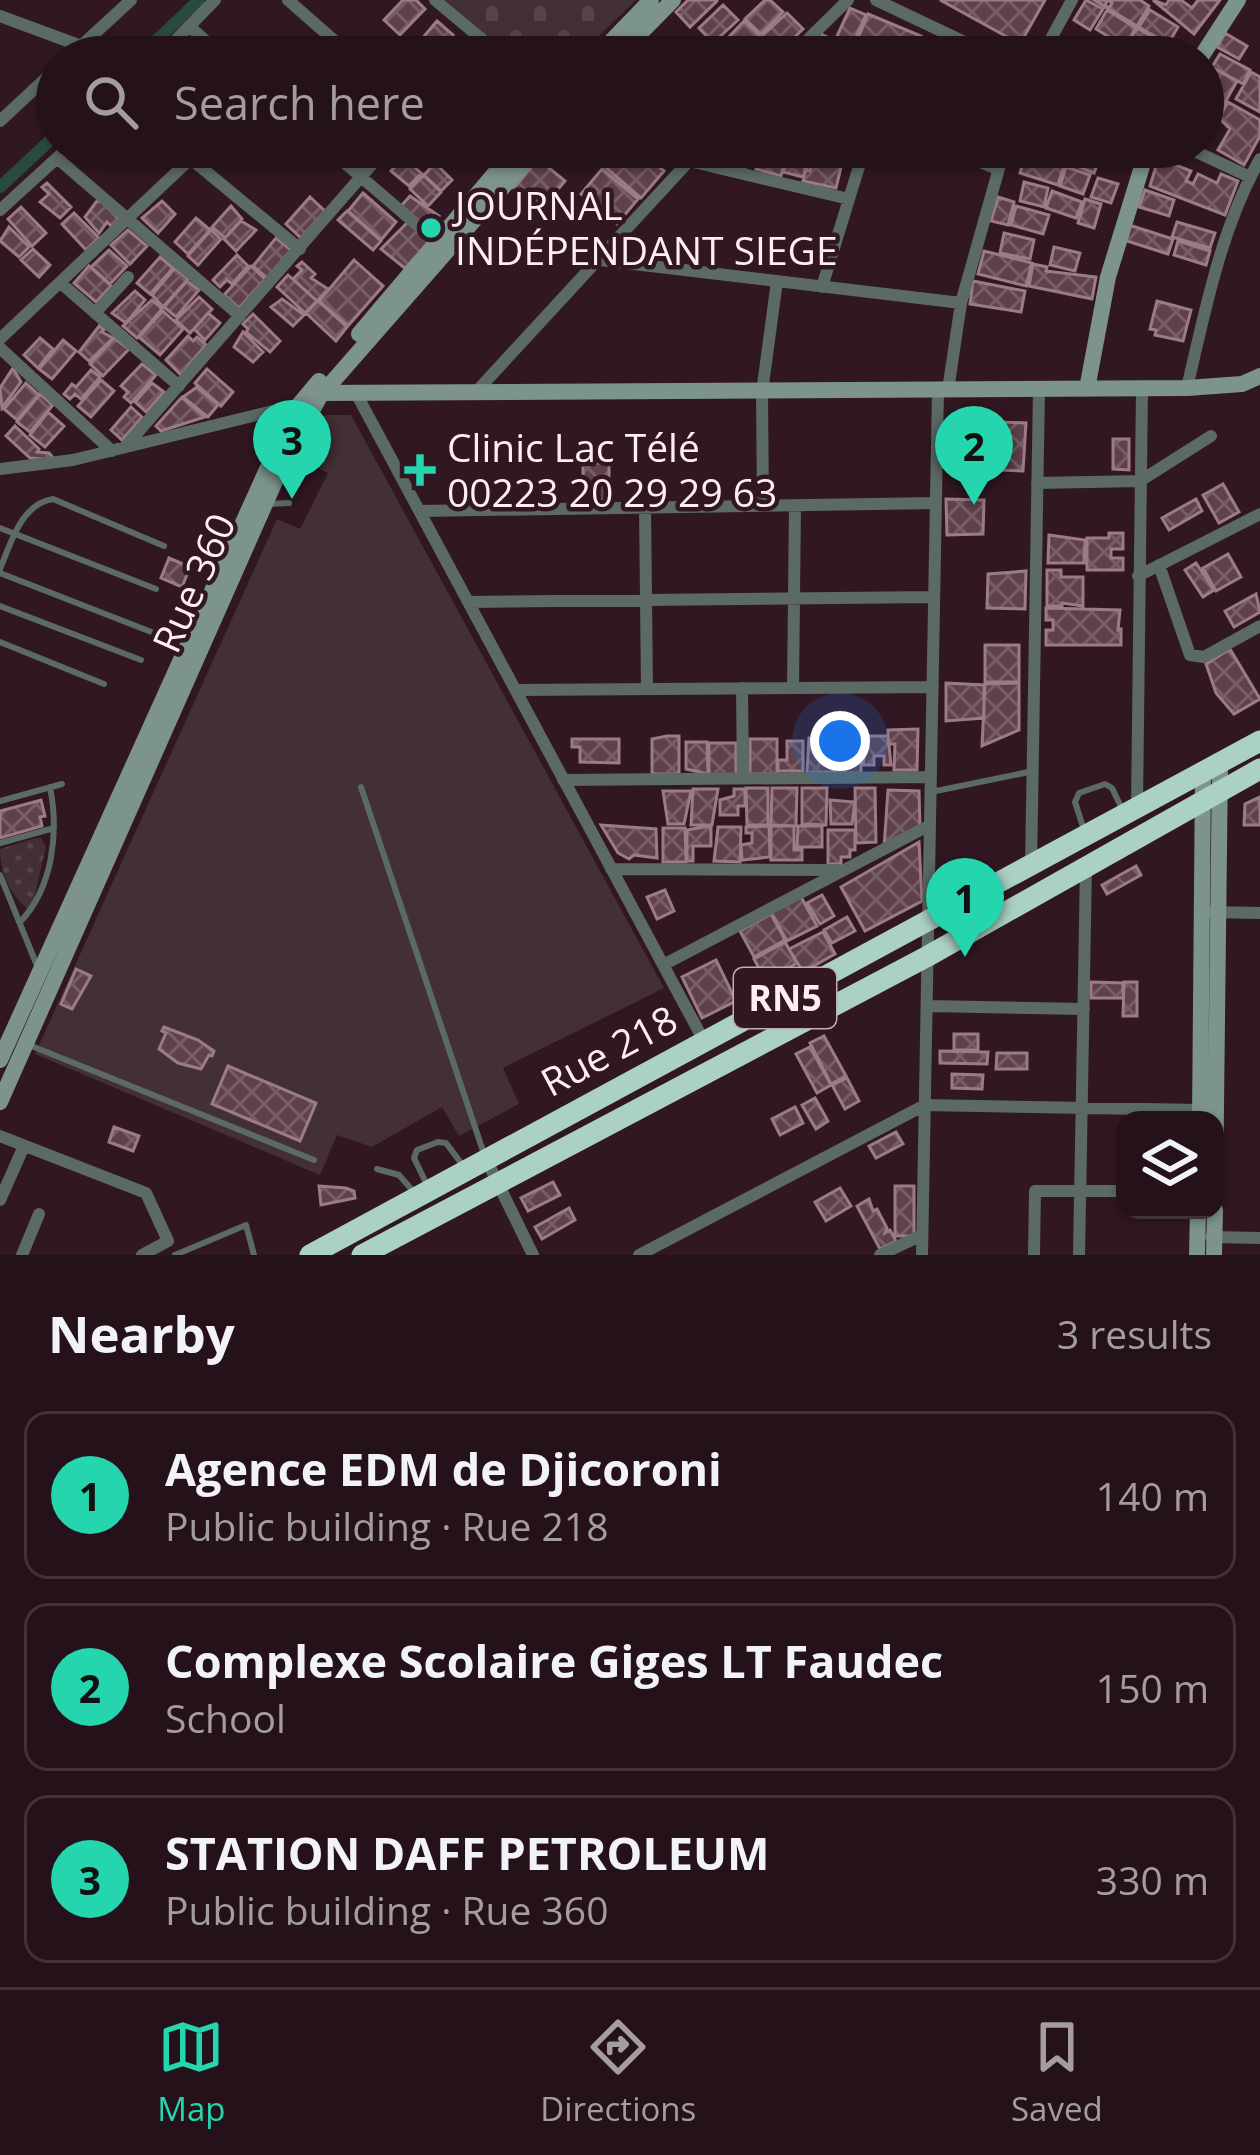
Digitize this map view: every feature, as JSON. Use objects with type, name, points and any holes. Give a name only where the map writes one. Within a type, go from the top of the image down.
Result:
[{"type":"highway","name":"Rue 218","points":[[310,1255],[1260,741]]},
{"type":"highway","name":"Rue 218","points":[[362,1255],[928,956],[1260,769]]},
{"type":"main road","points":[[628,36],[651,0]]},
{"type":"main road","points":[[623,36],[673,0]]},
{"type":"main road","points":[[1215,36],[1238,0]]},
{"type":"main road","name":"Rue 360","points":[[0,1102],[315,393],[499,168]]},
{"type":"main road","name":"Rue 360","points":[[0,1060],[293,412],[519,168]]},
{"type":"main road","points":[[1087,389],[1108,278],[1142,168]]},
{"type":"main road","points":[[315,393],[1187,388],[1242,384],[1260,376]]},
{"type":"main road","points":[[1212,767],[1214,1111]]},
{"type":"main road","points":[[1200,1111],[1212,912]]},
{"type":"street","points":[[92,36],[131,0]]},
{"type":"street","points":[[180,36],[215,0]]},
{"type":"street","points":[[288,0],[329,36]]},
{"type":"street","points":[[435,0],[479,36]]},
{"type":"street","points":[[811,36],[848,0]]},
{"type":"street","points":[[876,0],[952,36]]},
{"type":"street","points":[[1052,36],[1072,0]]},
{"type":"street","points":[[0,16],[54,36]]},
{"type":"street","points":[[189,26],[200,36]]},
{"type":"street","points":[[631,30],[638,36]]},
{"type":"street","points":[[0,121],[36,88]]},
{"type":"street","points":[[1187,388],[1211,285],[1260,159]]},
{"type":"street","points":[[1224,165],[1250,177]]},
{"type":"street","points":[[0,210],[46,168]]},
{"type":"street","points":[[68,168],[240,316]]},
{"type":"street","points":[[0,338],[182,168]]},
{"type":"street","points":[[202,168],[300,249]]},
{"type":"street","points":[[350,168],[437,242]]},
{"type":"street","points":[[118,449],[369,168]]},
{"type":"street","points":[[474,394],[683,168]]},
{"type":"street","points":[[718,168],[849,199]]},
{"type":"street","points":[[821,286],[859,168]]},
{"type":"street","points":[[922,1255],[936,503],[943,390],[997,169]]},
{"type":"street","points":[[600,260],[961,303]]},
{"type":"street","points":[[95,313],[128,277]]},
{"type":"street","points":[[763,506],[762,392],[777,281]]},
{"type":"street","points":[[62,284],[179,386]]},
{"type":"street","points":[[0,348],[118,449]]},
{"type":"street","points":[[1131,812],[1142,388]]},
{"type":"street","points":[[1031,868],[1039,389]]},
{"type":"street","points":[[357,395],[704,1041]]},
{"type":"street","points":[[0,469],[73,460],[277,410],[293,412]]},
{"type":"street","points":[[1037,482],[1140,481],[1211,436]]},
{"type":"street","points":[[420,511],[936,503]]},
{"type":"street","points":[[793,688],[795,505]]},
{"type":"street","points":[[645,508],[647,689]]},
{"type":"street","points":[[1138,576],[1260,514]]},
{"type":"street","points":[[1159,565],[1190,655],[1204,657],[1260,626]]},
{"type":"street","points":[[468,602],[934,598]]},
{"type":"street","points":[[516,690],[933,687]]},
{"type":"street","points":[[742,688],[743,778]]},
{"type":"street","points":[[563,780],[743,778],[931,784]]},
{"type":"street","points":[[663,964],[930,825]]},
{"type":"street","points":[[1078,1255],[1086,866]]},
{"type":"street","points":[[611,868],[842,870]]},
{"type":"street","points":[[1212,912],[1260,913]]},
{"type":"street","points":[[927,1006],[1084,1009]]},
{"type":"street","points":[[639,1255],[925,1105],[1133,1111]]},
{"type":"street","points":[[0,1136],[146,1193],[173,1250],[142,1255]]},
{"type":"street","points":[[0,1200],[24,1146]]},
{"type":"street","points":[[476,1165],[498,1183],[533,1255]]},
{"type":"street","points":[[1034,1255],[1035,1191],[1116,1191]]},
{"type":"street","points":[[22,1255],[39,1214]]},
{"type":"street","points":[[880,1255],[922,1235]]},
{"type":"street","points":[[1206,1246],[1260,1238]]},
{"type":"lane","points":[[284,461],[298,484]]},
{"type":"lane","points":[[154,633],[0,571],[28,512],[53,499],[164,546]]},
{"type":"lane","points":[[266,503],[289,503]]},
{"type":"lane","points":[[0,528],[156,589]]},
{"type":"lane","points":[[0,607],[141,660]]},
{"type":"lane","points":[[0,642],[104,684]]},
{"type":"lane","points":[[931,784],[1033,771]]},
{"type":"lane","points":[[0,801],[62,784]]},
{"type":"lane","points":[[1086,837],[1075,802],[1079,793],[1105,784],[1131,812]]},
{"type":"lane","points":[[20,922],[36,905],[55,827],[50,787]]},
{"type":"lane","points":[[362,787],[476,1165]]},
{"type":"lane","points":[[0,843],[55,827]]},
{"type":"lane","points":[[0,875],[40,971]]},
{"type":"lane","points":[[26,1044],[314,1160]]},
{"type":"lane","points":[[424,1193],[414,1158],[417,1150],[446,1143],[476,1165]]},
{"type":"lane","points":[[377,1169],[399,1175],[424,1193]]},
{"type":"lane","points":[[173,1250],[246,1225],[254,1255]]},
{"type":"green space","points":[[445,0],[636,0],[599,36],[486,36]]},
{"type":"green space","points":[[325,415],[351,415],[664,988],[503,1068],[519,1104],[459,1136],[442,1107],[372,1147],[337,1135],[320,1175],[35,1054],[277,519],[300,529],[328,473],[304,461]]},
{"type":"green space","points":[[36,838],[46,847],[33,903],[27,908],[7,882],[0,849]]},
{"type":"building","points":[[403,0],[416,0],[425,9],[400,35],[384,20]]},
{"type":"building","points":[[688,0],[717,1],[690,27],[676,12]]},
{"type":"building","points":[[765,0],[783,12],[761,34],[745,19]]},
{"type":"building","points":[[940,0],[1045,0],[1025,36],[1005,36]]},
{"type":"building","points":[[1086,0],[1103,9],[1090,30],[1074,20]]},
{"type":"building","points":[[1094,0],[1108,0],[1140,0],[1149,6],[1137,26]]},
{"type":"building","points":[[1153,0],[1166,5],[1169,0],[1181,0],[1192,8],[1198,0],[1220,0],[1194,34]]},
{"type":"building","points":[[723,5],[738,20],[721,36],[706,36],[699,28]]},
{"type":"building","points":[[850,8],[866,15],[856,36],[837,36]]},
{"type":"building","points":[[1107,10],[1136,28],[1131,36],[1108,36],[1096,29]]},
{"type":"building","points":[[1150,10],[1178,27],[1173,36],[1154,36],[1139,27]]},
{"type":"building","points":[[787,13],[803,29],[796,36],[762,36]]},
{"type":"building","points":[[868,14],[921,36],[859,36]]},
{"type":"building","points":[[437,21],[453,35],[452,36],[424,36]]},
{"type":"building","points":[[744,21],[760,36],[730,36]]},
{"type":"building","points":[[1223,36],[1247,46],[1239,59],[1224,51]]},
{"type":"building","points":[[1224,56],[1250,70],[1243,84],[1224,74]]},
{"type":"building","points":[[1251,72],[1260,77],[1260,112],[1236,99]]},
{"type":"building","points":[[1224,74],[1237,81],[1224,104]]},
{"type":"building","points":[[1228,102],[1260,120],[1260,136],[1244,165],[1224,153],[1230,129],[1224,123]]},
{"type":"building","points":[[415,168],[421,173],[409,186],[391,171]]},
{"type":"building","points":[[430,168],[440,168],[452,180],[441,191],[424,175]]},
{"type":"building","points":[[531,168],[549,168],[565,181],[541,210],[514,188]]},
{"type":"building","points":[[606,168],[664,171],[641,198]]},
{"type":"building","points":[[756,168],[783,168],[781,176]]},
{"type":"building","points":[[785,168],[807,168],[803,177],[783,172]]},
{"type":"building","points":[[841,168],[836,188],[803,181],[805,169]]},
{"type":"building","points":[[1021,168],[1063,168],[1058,185],[1020,173]]},
{"type":"building","points":[[1066,168],[1090,175],[1083,194],[1060,186]]},
{"type":"building","points":[[1155,168],[1191,171],[1186,181],[1193,184],[1198,174],[1217,183],[1221,174],[1238,181],[1225,215],[1150,186]]},
{"type":"building","points":[[602,169],[638,199],[617,224],[581,194]]},
{"type":"building","points":[[423,175],[441,192],[428,206],[410,189]]},
{"type":"building","points":[[1098,178],[1118,184],[1111,203],[1091,197]]},
{"type":"building","points":[[1024,182],[1048,188],[1044,207],[1020,201]]},
{"type":"building","points":[[47,183],[71,207],[60,218],[40,202],[49,194],[42,187]]},
{"type":"building","points":[[1145,190],[1174,200],[1169,216],[1139,207]]},
{"type":"building","points":[[1052,191],[1082,202],[1076,218],[1046,208]]},
{"type":"building","points":[[363,193],[396,222],[381,240],[348,211]]},
{"type":"building","points":[[410,196],[439,216],[428,229],[401,206]]},
{"type":"building","points":[[310,197],[325,211],[301,238],[286,224]]},
{"type":"building","points":[[998,197],[1014,202],[1008,225],[991,221]]},
{"type":"building","points":[[1085,199],[1101,204],[1094,228],[1078,223]]},
{"type":"building","points":[[97,201],[120,220],[112,227],[107,222],[99,233],[85,217]]},
{"type":"building","points":[[162,201],[175,214],[158,233],[142,218]]},
{"type":"building","points":[[231,206],[242,219],[225,238],[212,227]]},
{"type":"building","points":[[1016,206],[1049,215],[1043,234],[1011,225]]},
{"type":"building","points":[[21,207],[46,233],[32,246],[8,219]]},
{"type":"building","points":[[347,211],[381,241],[373,250],[338,220]]},
{"type":"building","points":[[74,213],[99,238],[86,250],[62,224]]},
{"type":"building","points":[[196,218],[210,230],[188,254],[175,242]]},
{"type":"building","points":[[241,221],[256,230],[236,251],[224,239]]},
{"type":"building","points":[[409,221],[432,241],[407,270],[381,249]]},
{"type":"building","points":[[1177,222],[1215,233],[1210,248],[1172,237]]},
{"type":"building","points":[[1129,225],[1173,239],[1168,254],[1124,240]]},
{"type":"building","points":[[9,227],[29,247],[19,257],[0,241]]},
{"type":"building","points":[[128,230],[147,246],[130,264],[111,245]]},
{"type":"building","points":[[211,230],[221,239],[198,265],[188,256]]},
{"type":"building","points":[[1004,233],[1034,240],[1030,259],[1000,253]]},
{"type":"building","points":[[276,238],[291,250],[267,278],[253,266]]},
{"type":"building","points":[[1178,241],[1210,251],[1206,265],[1174,255]]},
{"type":"building","points":[[1054,247],[1080,253],[1075,271],[1050,265]]},
{"type":"building","points":[[33,249],[50,265],[39,277],[21,260]]},
{"type":"building","points":[[109,250],[127,266],[110,284],[91,267]]},
{"type":"building","points":[[984,251],[1032,263],[1026,286],[978,274]]},
{"type":"building","points":[[237,255],[248,266],[232,284],[227,280],[220,287],[213,280]]},
{"type":"building","points":[[160,257],[173,268],[150,294],[137,283]]},
{"type":"building","points":[[354,260],[383,286],[348,326],[319,301]]},
{"type":"building","points":[[302,262],[315,274],[311,278],[328,289],[317,301],[293,279],[302,270],[297,266]]},
{"type":"building","points":[[1033,264],[1047,267],[1046,271],[1096,277],[1092,299],[1029,286]]},
{"type":"building","points":[[89,266],[111,286],[96,302],[74,283]]},
{"type":"building","points":[[251,266],[265,279],[239,308],[224,295]]},
{"type":"building","points":[[175,268],[188,279],[163,307],[152,295]]},
{"type":"building","points":[[288,275],[317,301],[305,313],[277,287]]},
{"type":"building","points":[[187,281],[199,290],[176,317],[164,307]]},
{"type":"building","points":[[973,281],[1025,291],[1021,312],[970,304]]},
{"type":"building","points":[[135,291],[145,300],[126,323],[112,313]]},
{"type":"building","points":[[199,297],[212,309],[190,333],[176,320]]},
{"type":"building","points":[[282,299],[304,315],[293,326],[271,307]]},
{"type":"building","points":[[152,300],[162,309],[137,338],[123,326]]},
{"type":"building","points":[[318,301],[347,327],[336,341],[306,313]]},
{"type":"building","points":[[1157,301],[1191,310],[1183,341],[1155,335],[1156,330],[1150,329]]},
{"type":"building","points":[[163,311],[183,329],[160,355],[139,337]]},
{"type":"building","points":[[208,313],[220,323],[205,340],[194,329]]},
{"type":"building","points":[[253,314],[280,341],[270,352],[246,332],[243,324]]},
{"type":"building","points":[[100,325],[113,338],[89,361],[79,352]]},
{"type":"building","points":[[243,332],[263,352],[253,362],[234,347]]},
{"type":"building","points":[[188,336],[206,345],[181,375],[166,360]]},
{"type":"building","points":[[40,338],[53,349],[38,368],[24,355]]},
{"type":"building","points":[[114,338],[129,349],[103,376],[90,364]]},
{"type":"building","points":[[63,340],[76,351],[52,379],[39,369]]},
{"type":"building","points":[[142,364],[156,375],[131,403],[121,386]]},
{"type":"building","points":[[13,368],[21,382],[2,408],[0,388]]},
{"type":"building","points":[[207,369],[233,392],[221,406],[195,383]]},
{"type":"building","points":[[91,370],[100,377],[81,399],[64,394],[72,384],[76,387]]},
{"type":"building","points":[[101,380],[114,391],[91,417],[78,406]]},
{"type":"building","points":[[26,383],[39,395],[17,420],[4,409]]},
{"type":"building","points":[[152,383],[164,392],[146,412],[135,402]]},
{"type":"building","points":[[197,387],[218,405],[208,417],[183,397]]},
{"type":"building","points":[[40,394],[53,405],[30,432],[17,422]]},
{"type":"building","points":[[182,397],[205,417],[161,431],[156,426]]},
{"type":"building","points":[[131,407],[142,417],[122,440],[111,430]]},
{"type":"building","points":[[48,412],[64,426],[45,447],[30,435]]},
{"type":"building","points":[[1000,422],[1026,423],[1023,471],[998,470]]},
{"type":"building","points":[[15,426],[37,452],[49,453],[55,460],[30,458],[6,436]]},
{"type":"building","points":[[1113,439],[1129,439],[1129,470],[1113,469]]},
{"type":"building","points":[[583,463],[609,463],[609,500],[598,500],[598,487],[583,487]]},
{"type":"building","points":[[1223,484],[1239,512],[1219,523],[1203,495]]},
{"type":"building","points":[[946,499],[984,500],[983,534],[947,535]]},
{"type":"building","points":[[1196,499],[1202,511],[1169,530],[1162,518]]},
{"type":"building","points":[[1109,533],[1123,533],[1123,549],[1111,549],[1111,558],[1123,558],[1123,570],[1087,570],[1087,538],[1109,538]]},
{"type":"building","points":[[1049,535],[1085,540],[1084,563],[1048,563]]},
{"type":"building","points":[[1228,554],[1241,577],[1216,591],[1203,568]]},
{"type":"building","points":[[169,558],[190,567],[182,587],[161,578]]},
{"type":"building","points":[[1196,563],[1214,590],[1203,597],[1185,570]]},
{"type":"building","points":[[1047,570],[1061,570],[1061,577],[1083,577],[1083,606],[1047,606]]},
{"type":"building","points":[[1026,571],[1025,609],[987,608],[988,574]]},
{"type":"building","points":[[1256,594],[1260,612],[1234,627],[1225,611]]},
{"type":"building","points":[[1046,608],[1120,610],[1121,645],[1046,645],[1046,630],[1053,630],[1053,620],[1046,620]]},
{"type":"building","points":[[985,645],[1019,645],[1019,682],[985,682]]},
{"type":"building","points":[[1230,649],[1260,699],[1234,714],[1216,693],[1206,664]]},
{"type":"building","points":[[946,683],[984,685],[984,718],[946,721]]},
{"type":"building","points":[[1019,683],[1019,730],[982,746],[985,684]]},
{"type":"building","points":[[918,729],[917,770],[894,770],[895,744],[888,744],[888,730]]},
{"type":"building","points":[[679,736],[679,774],[652,774],[652,739]]},
{"type":"building","points":[[867,736],[888,736],[891,765],[884,765],[884,756],[874,756],[874,765],[863,765]]},
{"type":"building","points":[[809,738],[833,738],[833,772],[807,773]]},
{"type":"building","points":[[572,739],[619,739],[619,763],[580,762],[580,747],[572,747]]},
{"type":"building","points":[[750,739],[777,739],[777,774],[750,774]]},
{"type":"building","points":[[787,741],[803,741],[803,771],[778,771],[778,760],[787,760]]},
{"type":"building","points":[[686,742],[707,742],[708,774],[686,769]]},
{"type":"building","points":[[835,742],[861,742],[861,773],[835,773]]},
{"type":"building","points":[[709,743],[736,743],[736,776],[709,775]]},
{"type":"building","points":[[746,788],[768,788],[768,825],[747,825]]},
{"type":"building","points":[[772,788],[797,788],[796,826],[771,825]]},
{"type":"building","points":[[802,788],[827,788],[826,825],[802,824]]},
{"type":"building","points":[[855,788],[875,788],[876,842],[856,843]]},
{"type":"building","points":[[693,789],[718,789],[712,825],[691,825]]},
{"type":"building","points":[[734,789],[745,789],[745,806],[738,806],[738,815],[720,815],[720,800],[734,796]]},
{"type":"building","points":[[888,790],[919,791],[920,828],[884,848]]},
{"type":"building","points":[[663,791],[691,791],[684,824],[668,824]]},
{"type":"building","points":[[1260,797],[1260,825],[1244,825],[1245,804]]},
{"type":"building","points":[[41,800],[42,826],[0,838],[0,811]]},
{"type":"building","points":[[830,800],[855,802],[852,824],[831,824]]},
{"type":"building","points":[[601,825],[656,829],[657,858],[634,855],[629,859],[618,853]]},
{"type":"building","points":[[769,826],[770,857],[742,860],[741,845],[752,843],[746,827]]},
{"type":"building","points":[[771,826],[794,826],[794,850],[802,850],[802,860],[771,860]]},
{"type":"building","points":[[798,826],[822,826],[822,847],[797,847]]},
{"type":"building","points":[[711,827],[711,846],[693,846],[693,861],[687,861],[687,830]]},
{"type":"building","points":[[718,827],[741,827],[740,862],[714,861]]},
{"type":"building","points":[[663,828],[685,828],[686,862],[663,862]]},
{"type":"building","points":[[828,830],[855,830],[855,850],[850,850],[850,857],[841,857],[841,864],[828,864]]},
{"type":"building","points":[[919,842],[922,901],[865,931],[841,887]]},
{"type":"building","points":[[1136,866],[1141,875],[1107,894],[1102,885]]},
{"type":"building","points":[[665,890],[674,911],[657,919],[647,897]]},
{"type":"building","points":[[822,895],[834,916],[820,924],[807,903]]},
{"type":"building","points":[[801,897],[817,926],[787,941],[771,912]]},
{"type":"building","points":[[771,914],[785,940],[754,957],[740,931]]},
{"type":"building","points":[[847,917],[855,931],[832,943],[824,930]]},
{"type":"building","points":[[823,932],[835,954],[803,972],[789,949]]},
{"type":"building","points":[[785,942],[797,963],[766,981],[754,959]]},
{"type":"building","points":[[716,960],[736,1001],[702,1018],[682,977]]},
{"type":"building","points":[[76,969],[91,976],[72,1009],[61,1004]]},
{"type":"building","points":[[1091,982],[1123,983],[1123,998],[1091,998]]},
{"type":"building","points":[[1124,982],[1137,982],[1137,1016],[1123,1016]]},
{"type":"building","points":[[164,1027],[198,1040],[214,1051],[212,1056],[201,1069],[178,1063],[159,1049]]},
{"type":"building","points":[[954,1034],[978,1034],[978,1050],[954,1050]]},
{"type":"building","points":[[824,1036],[846,1076],[831,1084],[810,1043]]},
{"type":"building","points":[[810,1047],[831,1085],[817,1093],[796,1054]]},
{"type":"building","points":[[940,1051],[988,1052],[987,1064],[940,1063]]},
{"type":"building","points":[[997,1053],[1027,1053],[1027,1069],[996,1069]]},
{"type":"building","points":[[228,1066],[316,1103],[300,1141],[212,1104]]},
{"type":"building","points":[[952,1074],[983,1075],[982,1089],[952,1088]]},
{"type":"building","points":[[847,1078],[859,1101],[845,1109],[832,1085]]},
{"type":"building","points":[[815,1098],[828,1121],[816,1129],[802,1105]]},
{"type":"building","points":[[795,1107],[803,1123],[780,1135],[772,1119]]},
{"type":"building","points":[[114,1127],[139,1136],[133,1151],[109,1142]]},
{"type":"building","points":[[896,1132],[903,1144],[876,1158],[869,1146]]},
{"type":"building","points":[[553,1182],[560,1195],[528,1211],[521,1198]]},
{"type":"building","points":[[319,1186],[346,1188],[354,1191],[355,1198],[321,1205]]},
{"type":"building","points":[[895,1186],[914,1186],[914,1236],[895,1236]]},
{"type":"building","points":[[840,1188],[851,1206],[826,1221],[815,1202]]},
{"type":"building","points":[[869,1199],[887,1228],[885,1233],[890,1230],[896,1241],[880,1249],[857,1206]]},
{"type":"building","points":[[569,1208],[575,1220],[542,1239],[535,1227]]},
{"type":"waterway","points":[[161,36],[199,0]]},
{"type":"waterway","points":[[0,187],[36,154]]},
{"type":"place","name":"JOURNAL INDÉPENDANT SIEGE","points":[[431,228]]},
{"type":"place","name":"Clinic Lac Télé 00223 20 29 29 63","points":[[420,470]]},
{"type":"place","name":"STATION DAFF PETROLEUM","points":[[292,499]]},
{"type":"place","name":"Complexe Scolaire Giges LT Faudec","points":[[974,505]]},
{"type":"place","name":"Agence EDM de Djicoroni","points":[[965,957]]}]
